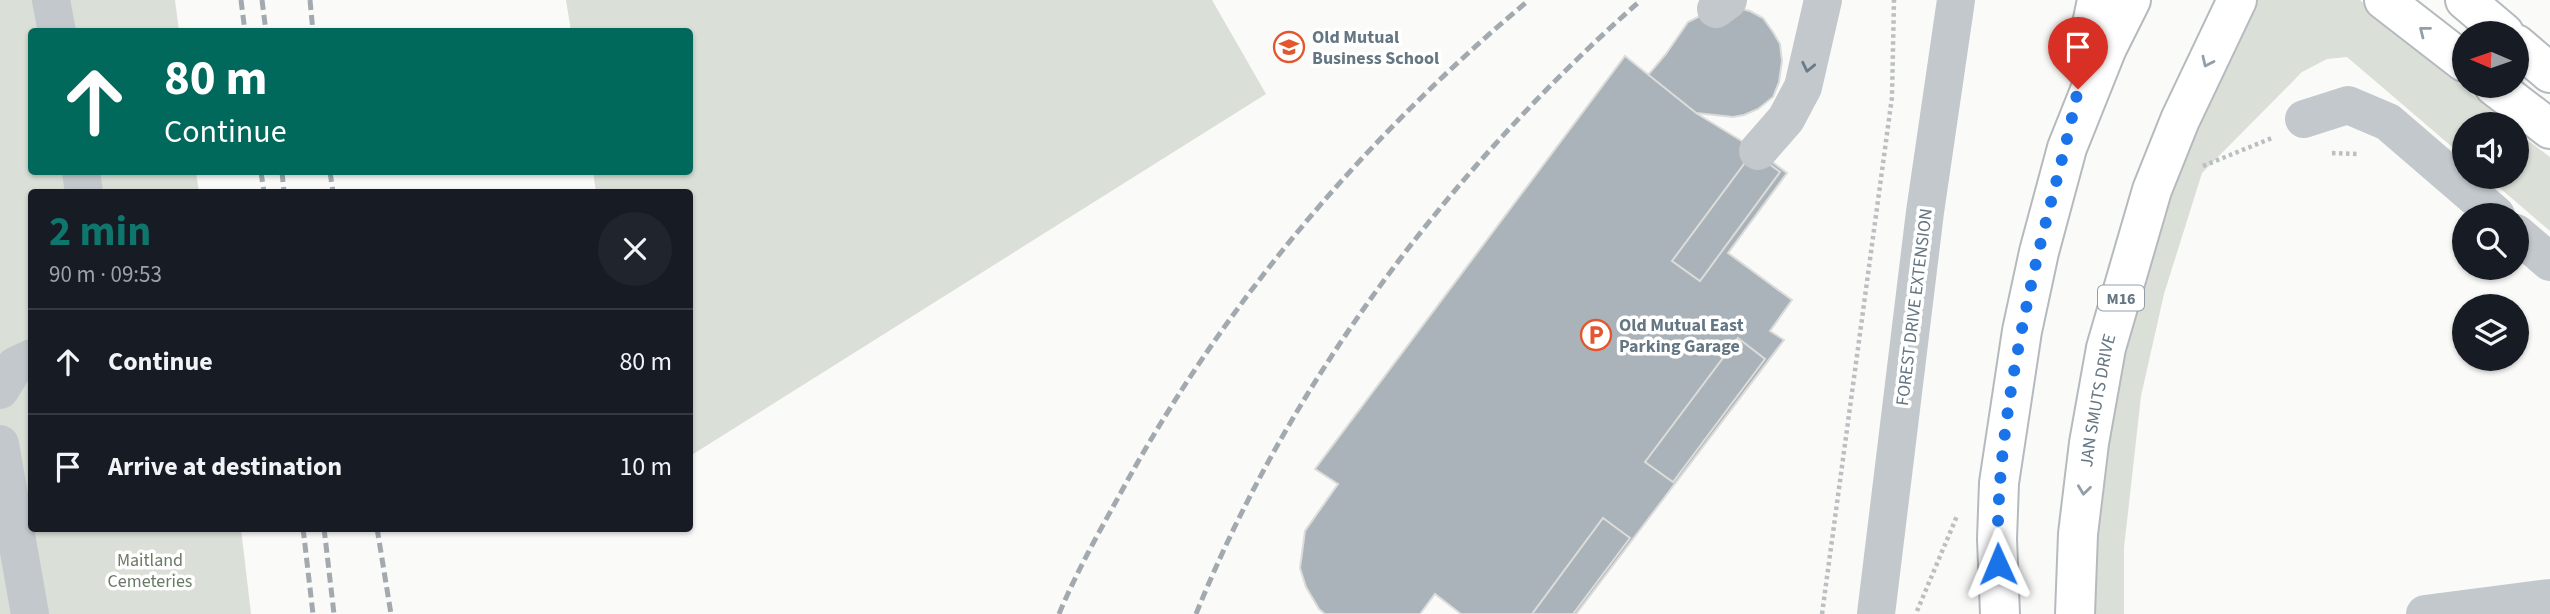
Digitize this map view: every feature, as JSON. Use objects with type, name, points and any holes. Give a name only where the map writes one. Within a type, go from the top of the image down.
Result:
[{"type":"main road","points":[[2000,614],[1997,539],[1999,483],[2008,418],[2022,331],[2039,252],[2067,148],[2097,0]]},
{"type":"main road","points":[[2067,148],[2131,0]]},
{"type":"main road","name":"JAN SMUTS DRIVE","points":[[2075,614],[2078,534],[2089,443],[2106,348],[2152,190],[2180,120],[2237,0]]},
{"type":"main road","points":[[2384,0],[2452,53]]},
{"type":"main road","points":[[2465,0],[2490,21]]},
{"type":"main road","points":[[2529,55],[2550,73]]},
{"type":"main road","points":[[2510,98],[2550,129]]},
{"type":"street","points":[[51,0],[56,28]]},
{"type":"street","points":[[1758,151],[1786,119],[1803,87],[1823,0]]},
{"type":"street","name":"FOREST DRIVE EXTENSION","points":[[1876,614],[1925,212],[1956,0]]},
{"type":"street","points":[[2304,119],[2348,105],[2388,122],[2482,203]]},
{"type":"street","points":[[2529,244],[2550,262]]},
{"type":"street","points":[[0,390],[15,366],[28,360]]},
{"type":"street","points":[[0,444],[30,614]]},
{"type":"street","points":[[2425,614],[2550,598]]},
{"type":"path","points":[[1822,614],[1892,97],[1894,0]]},
{"type":"path","points":[[2201,167],[2265,142],[2304,119]]},
{"type":"path","points":[[1916,614],[1960,508]]},
{"type":"green space","name":"Maitland Cemeteries","points":[[0,0],[175,0],[179,28],[28,28],[28,175],[196,175],[199,189],[28,189],[28,532],[241,532],[251,614],[0,614]]},
{"type":"green space","points":[[566,0],[1212,0],[1266,94],[693,454],[693,189],[596,189],[593,175],[693,175],[693,28],[571,28]]},
{"type":"green space","points":[[2252,0],[2360,0],[2452,78],[2452,98],[2476,98],[2493,112],[2452,112],[2452,147],[2347,57],[2327,59],[2302,72],[2202,173],[2164,294],[2141,396],[2124,548],[2124,614],[2092,614],[2090,535],[2112,352],[2154,212]]},
{"type":"green space","points":[[2529,141],[2550,157],[2550,231],[2529,213],[2529,203],[2517,203],[2501,189],[2529,189]]},
{"type":"building","points":[[1734,7],[1763,18],[1773,32],[1780,44],[1782,61],[1779,82],[1773,97],[1758,109],[1744,115],[1733,117],[1696,113],[1648,75],[1688,22]]},
{"type":"building","name":"Old Mutual East Parking Garage","points":[[1625,56],[1696,113],[1758,151],[1787,173],[1728,253],[1792,300],[1770,331],[1784,340],[1576,614],[1461,614],[1435,594],[1420,614],[1325,614],[1306,587],[1300,568],[1305,531],[1338,484],[1315,469]]},
{"type":"building","points":[[1753,152],[1780,172],[1700,281],[1672,261]]},
{"type":"building","points":[[1738,338],[1765,359],[1673,482],[1645,462]]},
{"type":"building","points":[[1603,518],[1630,538],[1573,614],[1532,614]]},
{"type":"railway","points":[[241,0],[244,28]]},
{"type":"railway","points":[[262,0],[266,28]]},
{"type":"railway","points":[[310,0],[313,28]]},
{"type":"railway","points":[[1059,614],[1095,539],[1159,426],[1203,357],[1250,292],[1300,229],[1409,109],[1529,0]]},
{"type":"railway","points":[[1196,614],[1235,527],[1279,442],[1329,360],[1383,282],[1442,206],[1505,133],[1641,0]]},
{"type":"railway","points":[[261,175],[264,189]]},
{"type":"railway","points":[[282,175],[284,189]]},
{"type":"railway","points":[[330,175],[333,189]]},
{"type":"railway","points":[[303,532],[313,614]]},
{"type":"railway","points":[[324,532],[334,614]]},
{"type":"railway","points":[[378,532],[391,614]]},
{"type":"place","name":"Old Mutual Business School","points":[[1289,47]]},
{"type":"place","name":"Old Mutual East Parking Garage","points":[[1596,335]]},
{"type":"route","points":[[1998,564],[1999,483],[2022,331],[2039,252],[2067,148],[2078,89]]}]
